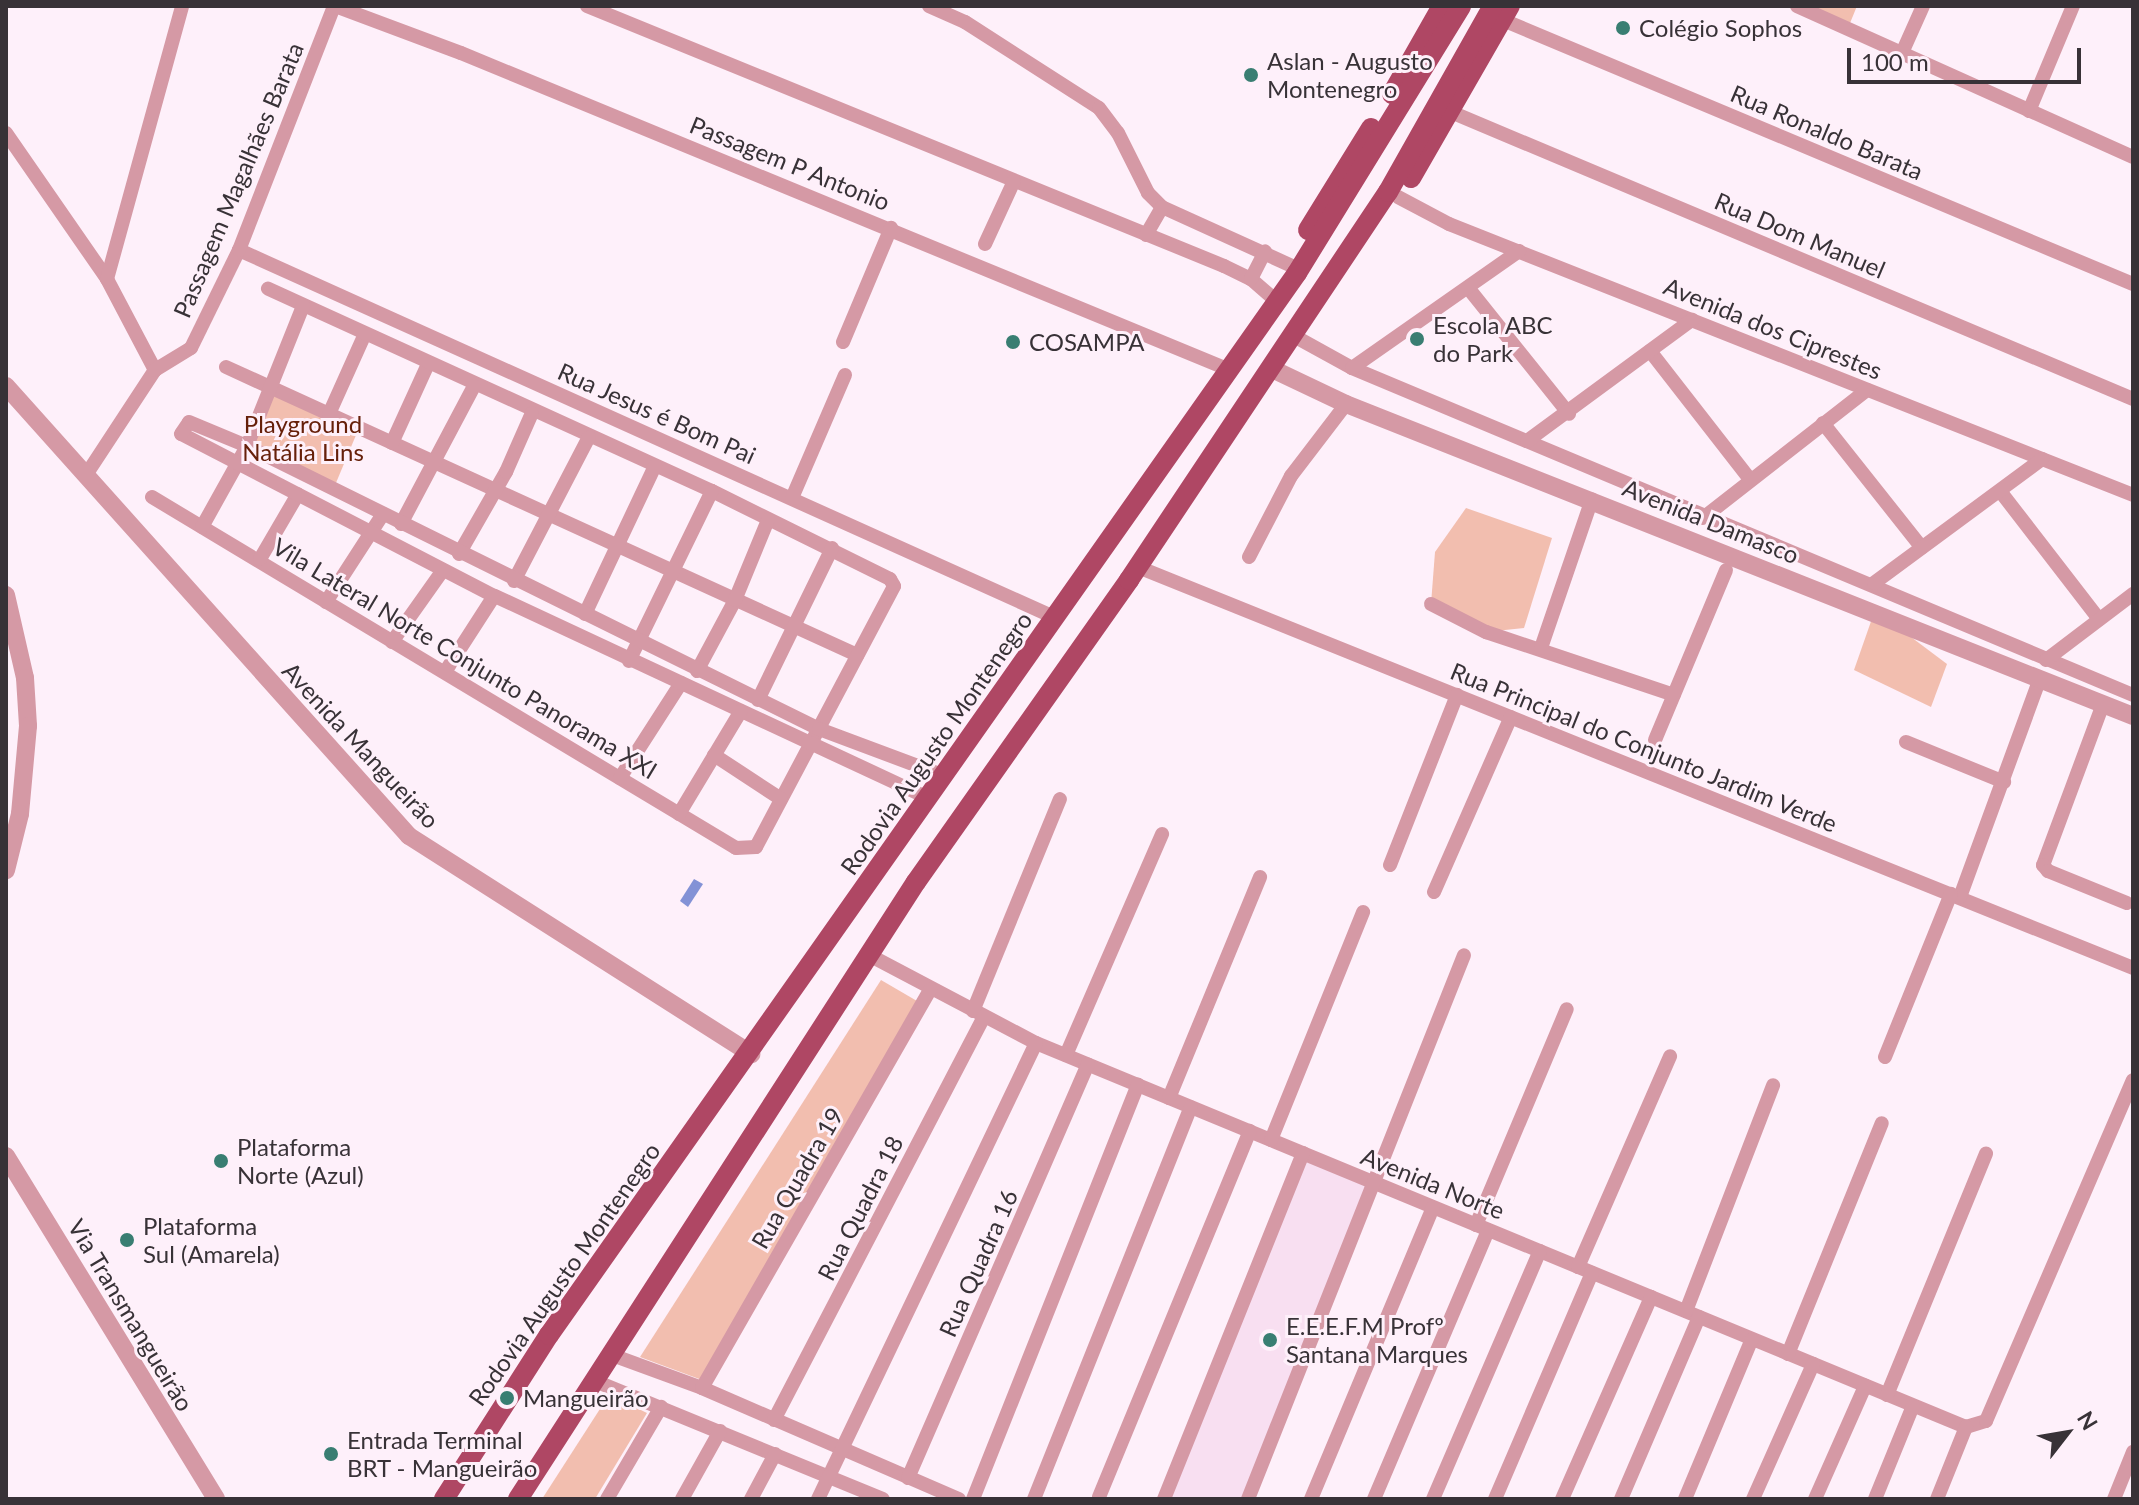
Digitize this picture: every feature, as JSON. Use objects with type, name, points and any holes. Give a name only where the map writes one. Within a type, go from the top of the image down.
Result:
[{"type":"main road","name":"Rodovia Augusto Montenegro","points":[[444,1499],[549,1335],[751,1054],[926,797],[1056,618],[1225,368],[1276,301],[1295,270],[1303,238],[1442,6]]},
{"type":"main road","points":[[1295,270],[1327,225],[1461,6]]},
{"type":"main road","points":[[1308,313],[1334,297],[1451,112],[1502,11]]},
{"type":"main road","points":[[518,1499],[869,955],[1272,369],[1502,11]]},
{"type":"street","points":[[107,279],[182,6]]},
{"type":"street","name":"Passagem P Antonio","points":[[335,6],[891,228],[1225,368]]},
{"type":"street","name":"Passagem Magalhães Barata","points":[[86,475],[155,370],[191,348],[239,250],[335,6]]},
{"type":"street","points":[[587,6],[1251,279],[1276,301]]},
{"type":"street","points":[[929,6],[965,22],[1099,108],[1118,133],[1148,193],[1162,207],[1265,251],[1295,270]]},
{"type":"street","points":[[1797,6],[2133,157]]},
{"type":"street","points":[[1902,53],[1923,6]]},
{"type":"street","points":[[2029,111],[2073,6]]},
{"type":"street","name":"Rua Ronaldo Barata","points":[[1502,11],[2133,284]]},
{"type":"street","name":"Rua Dom Manuel","points":[[1451,112],[2133,399]]},
{"type":"street","points":[[6,133],[107,279],[155,370]]},
{"type":"street","points":[[985,244],[1014,181]]},
{"type":"street","name":"Avenida dos Ciprestes","points":[[1398,197],[1519,251],[2133,495]]},
{"type":"street","points":[[1146,235],[1162,207]]},
{"type":"street","points":[[843,342],[891,228]]},
{"type":"street","name":"Rua Jesus é Bom Pai","points":[[239,250],[1056,618]]},
{"type":"street","points":[[1251,279],[1265,251]]},
{"type":"street","points":[[1352,368],[1469,289],[1519,251]]},
{"type":"street","points":[[268,289],[532,413],[712,491],[890,579],[894,586],[781,799],[714,755]]},
{"type":"street","points":[[1469,289],[1569,414]]},
{"type":"street","points":[[202,527],[247,446],[303,306]]},
{"type":"street","points":[[1527,441],[1569,414],[1692,320]]},
{"type":"street","points":[[329,414],[365,334]]},
{"type":"street","name":"Avenida Damasco","points":[[1294,336],[1352,368],[1703,518],[1874,583],[2043,669],[2103,704],[2133,716]]},
{"type":"street","points":[[1650,351],[1749,478]]},
{"type":"street","points":[[392,443],[428,364]]},
{"type":"street","points":[[226,367],[857,655]]},
{"type":"street","name":"Avenida Damasco","points":[[1272,369],[1346,404],[1592,499],[2043,669],[2133,695]]},
{"type":"street","points":[[792,498],[845,375]]},
{"type":"street","name":"Avenida Mangueirão","points":[[6,386],[409,836],[751,1054]]},
{"type":"street","points":[[401,524],[474,386]]},
{"type":"street","points":[[1703,518],[1749,478],[1867,390]]},
{"type":"street","points":[[1249,557],[1291,476],[1346,404]]},
{"type":"street","points":[[459,554],[496,489],[532,413]]},
{"type":"street","points":[[926,797],[494,596],[181,435],[187,422],[247,446],[459,554],[819,729],[942,775]]},
{"type":"street","points":[[1823,423],[1922,548]]},
{"type":"street","points":[[514,581],[589,437]]},
{"type":"street","points":[[1874,583],[2042,459]]},
{"type":"street","points":[[585,614],[655,466]]},
{"type":"street","points":[[629,661],[712,491]]},
{"type":"street","points":[[2000,491],[2099,619]]},
{"type":"street","points":[[260,559],[298,494]]},
{"type":"street","name":"Vila Lateral Norte Conjunto Panorama XXI","points":[[152,497],[260,559],[326,602],[736,848],[756,847],[781,799]]},
{"type":"street","points":[[1541,648],[1592,499]]},
{"type":"street","points":[[326,602],[383,514]]},
{"type":"street","points":[[697,671],[735,600],[768,520]]},
{"type":"street","points":[[758,700],[792,624],[832,548]]},
{"type":"street","name":"Rua Principal do Conjunto Jardim Verde","points":[[1138,567],[2133,968]]},
{"type":"street","points":[[392,642],[443,570]]},
{"type":"street","points":[[1655,740],[1726,570]]},
{"type":"street","points":[[1885,1057],[2004,782],[2043,669],[2099,619],[2133,594]]},
{"type":"street","points":[[6,595],[25,678],[28,726],[20,814],[6,870]]},
{"type":"street","points":[[445,672],[494,596]]},
{"type":"street","points":[[1431,604],[1486,632],[1674,695]]},
{"type":"street","points":[[620,778],[681,683]]},
{"type":"street","points":[[1390,865],[1457,695]]},
{"type":"street","points":[[2103,704],[2043,856],[2048,871],[2127,903]]},
{"type":"street","points":[[679,814],[741,711]]},
{"type":"street","points":[[1434,892],[1511,717]]},
{"type":"street","points":[[1906,742],[2004,782]]},
{"type":"street","name":"Rua Quadra 18","points":[[774,1420],[979,1014],[1060,799]]},
{"type":"street","points":[[1066,1055],[1162,834]]},
{"type":"street","points":[[1169,1098],[1260,877]]},
{"type":"street","points":[[1271,1140],[1363,912]]},
{"type":"street","name":"Avenida Norte","points":[[869,955],[930,990],[1036,1043],[1966,1427]]},
{"type":"street","points":[[1248,1499],[1464,955]]},
{"type":"street","name":"Rua Quadra 19","points":[[702,1388],[930,990]]},
{"type":"street","points":[[1374,1499],[1567,1009]]},
{"type":"street","points":[[818,1499],[1036,1043]]},
{"type":"street","points":[[1495,1499],[1670,1056]]},
{"type":"street","name":"Rua Quadra 16","points":[[908,1478],[1088,1064]]},
{"type":"street","points":[[1937,1499],[1966,1427],[1986,1421],[2133,1080]]},
{"type":"street","points":[[973,1499],[1138,1085]]},
{"type":"street","points":[[1621,1499],[1692,1314],[1773,1085]]},
{"type":"street","points":[[1034,1499],[1191,1107]]},
{"type":"street","points":[[1788,1354],[1882,1123]]},
{"type":"street","points":[[1100,1498],[1250,1131]]},
{"type":"street","points":[[1164,1499],[1303,1153]]},
{"type":"street","points":[[1887,1395],[1986,1154]]},
{"type":"street","name":"Via Transmangueirão","points":[[6,1156],[216,1499]]},
{"type":"street","points":[[1311,1499],[1433,1207]]},
{"type":"street","points":[[1433,1499],[1540,1251]]},
{"type":"street","points":[[1562,1499],[1651,1297]]},
{"type":"street","points":[[1685,1499],[1752,1339]]},
{"type":"street","points":[[612,1355],[702,1388],[959,1499]]},
{"type":"street","points":[[1753,1499],[1813,1364]]},
{"type":"street","points":[[595,1381],[883,1499]]},
{"type":"street","points":[[1815,1499],[1865,1386]]},
{"type":"street","points":[[1875,1499],[1913,1406]]},
{"type":"street","points":[[607,1499],[661,1407]]},
{"type":"street","points":[[682,1499],[720,1431]]},
{"type":"street","points":[[2114,1499],[2133,1452]]},
{"type":"street","points":[[751,1499],[775,1454]]},
{"type":"shaded area","name":"E.E.E.F.M Profº Santana Marques","points":[[1305,1158],[1371,1181],[1244,1499],[1168,1499]]},
{"type":"green space","points":[[1799,6],[1857,6],[1848,28]]},
{"type":"green space","name":"Playground Natália Lins","points":[[270,386],[359,428],[333,490],[247,446]]},
{"type":"green space","points":[[1466,508],[1552,538],[1524,628],[1486,632],[1431,604],[1435,552]]},
{"type":"green space","points":[[1875,610],[1947,664],[1931,707],[1854,670]]},
{"type":"green space","points":[[881,980],[917,1001],[702,1380],[640,1357]]},
{"type":"green space","points":[[614,1397],[647,1413],[595,1499],[542,1499],[607,1398]]},
{"type":"water","points":[[694,879],[703,884],[688,907],[680,901]]},
{"type":"place","name":"Colégio Sophos","points":[[1623,28]]},
{"type":"place","name":"Aslan - Augusto Montenegro","points":[[1251,75]]},
{"type":"place","name":"Escola ABC do Park","points":[[1417,339]]},
{"type":"place","name":"COSAMPA","points":[[1013,342]]},
{"type":"place","name":"Plataforma Norte (Azul)","points":[[221,1161]]},
{"type":"place","name":"Plataforma Sul (Amarela)","points":[[127,1240]]},
{"type":"place","name":"E.E.E.F.M Profº Santana Marques","points":[[1270,1340]]},
{"type":"place","name":"Mangueirão","points":[[507,1398]]},
{"type":"place","name":"Entrada Terminal BRT - Mangueirão","points":[[331,1454]]}]
